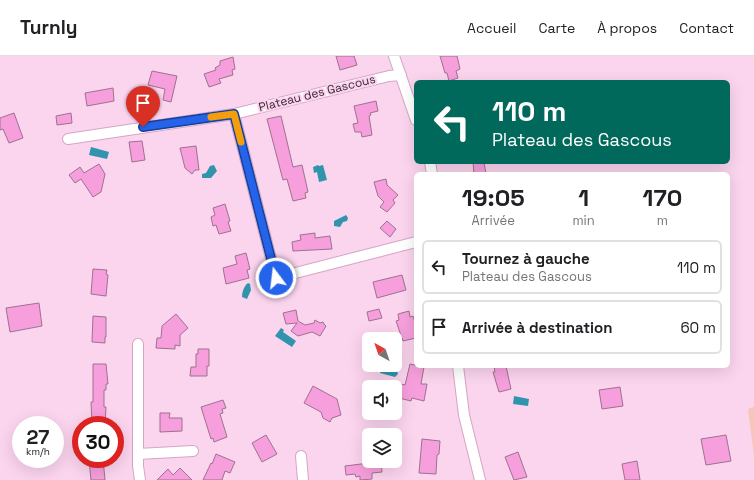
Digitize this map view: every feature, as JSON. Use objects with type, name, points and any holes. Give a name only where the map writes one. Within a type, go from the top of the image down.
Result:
[{"type":"street","points":[[394,56],[414,114]]},
{"type":"street","name":"Plateau des Gascous","points":[[68,138],[234,114],[389,76],[401,75]]},
{"type":"street","points":[[234,114],[276,278],[414,243]]},
{"type":"street","points":[[138,344],[138,454],[140,480]]},
{"type":"street","points":[[458,368],[464,415],[480,480]]},
{"type":"street","points":[[138,454],[193,450]]},
{"type":"street","points":[[301,456],[304,480]]},
{"type":"shaded area","points":[[754,407],[754,456],[748,409]]},
{"type":"water","points":[[91,147],[109,152],[107,159],[89,155]]},
{"type":"water","points":[[214,165],[217,171],[211,178],[202,178],[202,174],[206,173],[210,166]]},
{"type":"water","points":[[323,165],[327,180],[319,182],[317,172],[314,173],[313,167]]},
{"type":"water","points":[[346,215],[348,218],[347,221],[343,222],[340,227],[334,226],[334,221]]},
{"type":"water","points":[[248,283],[250,284],[251,290],[247,299],[242,297],[242,295],[244,287]]},
{"type":"water","points":[[281,328],[284,330],[283,332],[296,341],[292,347],[275,336]]},
{"type":"water","points":[[398,372],[398,374],[395,377],[380,373]]},
{"type":"water","points":[[514,396],[529,399],[528,406],[513,404]]},
{"type":"building","points":[[336,56],[354,56],[357,65],[340,70]]},
{"type":"building","points":[[440,56],[457,56],[460,69],[456,71],[458,78],[449,80],[447,73],[445,73]]},
{"type":"building","points":[[233,57],[235,69],[232,70],[233,75],[219,79],[221,83],[209,87],[204,74],[216,70],[215,68],[220,65],[220,61]]},
{"type":"building","points":[[152,71],[177,76],[171,102],[163,100],[165,89],[148,85]]},
{"type":"building","points":[[113,88],[114,101],[87,106],[85,93]]},
{"type":"building","points":[[376,101],[378,111],[370,113],[371,115],[369,116],[372,135],[362,137],[361,132],[355,132],[353,124],[358,123],[354,106]]},
{"type":"building","points":[[14,113],[23,138],[9,143],[3,129],[0,130],[0,118]]},
{"type":"building","points":[[71,113],[72,123],[57,125],[56,116]]},
{"type":"building","points":[[281,116],[293,167],[302,165],[308,192],[305,193],[306,198],[293,201],[287,179],[283,180],[267,119]]},
{"type":"building","points":[[142,141],[145,160],[132,162],[129,142]]},
{"type":"building","points":[[196,146],[199,170],[195,170],[192,174],[185,168],[180,148]]},
{"type":"building","points":[[99,164],[105,174],[101,192],[93,197],[81,179],[75,183],[69,175],[80,167],[84,173]]},
{"type":"building","points":[[473,164],[484,164],[486,172],[474,172]]},
{"type":"building","points":[[386,179],[387,185],[398,195],[393,200],[395,203],[387,212],[380,207],[384,202],[378,196],[374,182]]},
{"type":"building","points":[[225,204],[231,231],[219,234],[216,225],[213,226],[211,217],[215,215],[213,208]]},
{"type":"building","points":[[387,221],[396,229],[390,237],[380,228]]},
{"type":"building","points":[[315,233],[315,238],[330,236],[332,249],[293,251],[292,242],[301,240],[300,235]]},
{"type":"building","points":[[246,253],[250,269],[247,270],[249,278],[226,284],[223,268],[237,264],[235,256]]},
{"type":"building","points":[[93,269],[107,270],[106,296],[91,294]]},
{"type":"building","points":[[402,275],[406,290],[377,298],[373,282]]},
{"type":"building","points":[[39,303],[42,326],[10,332],[6,308]]},
{"type":"building","points":[[379,309],[382,318],[369,321],[367,312]]},
{"type":"building","points":[[296,310],[298,321],[305,325],[314,323],[315,320],[320,323],[323,322],[326,326],[320,336],[312,332],[298,336],[291,331],[297,323],[286,324],[283,313]]},
{"type":"building","points":[[409,311],[410,317],[413,316],[414,319],[414,338],[403,341],[402,332],[400,332],[396,321],[399,320],[398,314]]},
{"type":"building","points":[[176,314],[188,328],[180,335],[180,346],[175,345],[175,349],[156,348],[157,338],[161,338],[162,326]]},
{"type":"building","points":[[93,316],[106,317],[105,343],[92,342]]},
{"type":"building","points":[[198,349],[209,349],[209,366],[207,366],[207,376],[190,376],[191,367],[196,367],[196,354],[198,354]]},
{"type":"building","points":[[93,364],[106,364],[108,384],[106,384],[106,390],[104,390],[106,416],[92,416],[91,402],[93,402]]},
{"type":"building","points":[[410,364],[414,365],[414,368],[424,368],[421,384],[427,384],[424,401],[412,398],[411,401],[402,399],[402,384],[405,385]]},
{"type":"building","points":[[494,368],[506,368],[511,389],[499,392],[493,372],[495,372]]},
{"type":"building","points":[[313,386],[337,399],[341,415],[332,418],[330,422],[323,418],[321,412],[304,403]]},
{"type":"building","points":[[620,387],[623,406],[602,409],[599,390]]},
{"type":"building","points":[[223,400],[226,408],[222,409],[223,413],[220,414],[227,437],[214,442],[213,438],[211,439],[201,407]]},
{"type":"building","points":[[160,413],[170,413],[169,418],[182,418],[182,431],[160,432]]},
{"type":"building","points":[[266,435],[277,454],[262,462],[252,443]]},
{"type":"building","points":[[726,435],[731,461],[706,465],[701,439]]},
{"type":"building","points":[[422,439],[440,441],[439,454],[437,455],[436,474],[419,473]]},
{"type":"building","points":[[518,452],[527,477],[514,480],[505,457]]},
{"type":"building","points":[[216,454],[235,462],[230,473],[225,471],[222,480],[203,480],[211,463],[212,464]]},
{"type":"building","points":[[637,461],[640,480],[625,480],[622,464]]},
{"type":"building","points":[[362,464],[362,468],[382,468],[382,472],[372,473],[372,479],[360,480],[360,476],[356,477],[355,474],[346,475],[345,466]]},
{"type":"building","points":[[90,468],[104,468],[105,480],[91,480]]},
{"type":"building","points":[[180,468],[192,480],[157,480],[168,469],[173,475]]},
{"type":"slow traffic","points":[[211,117],[234,114],[241,142]]},
{"type":"route","points":[[143,127],[234,114],[276,278]]}]
